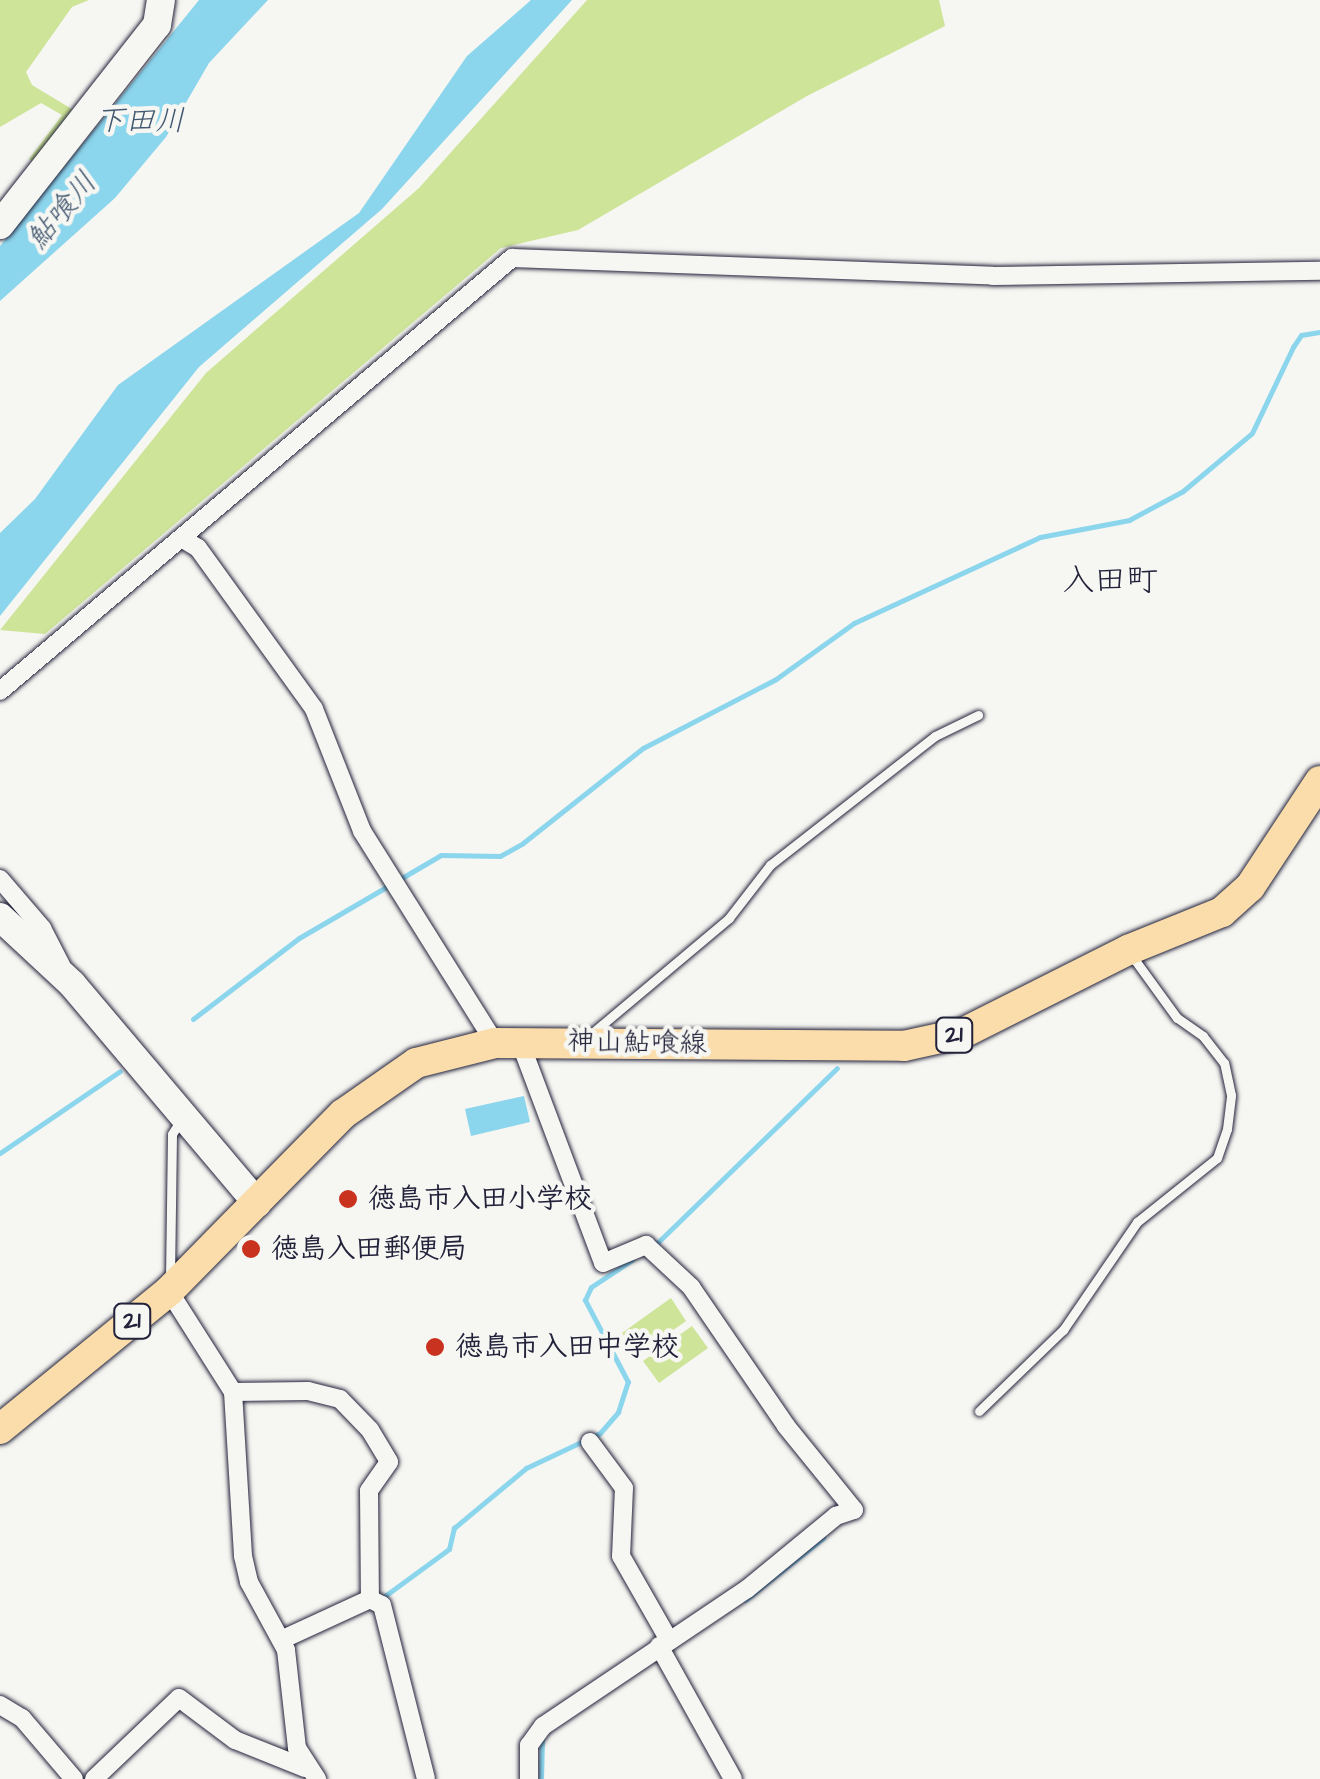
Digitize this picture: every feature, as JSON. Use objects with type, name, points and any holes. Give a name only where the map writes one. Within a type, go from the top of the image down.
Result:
[{"type":"main road","name":"神山鮎喰線","points":[[0,1429],[169,1291],[368,1092],[416,1064],[508,1042],[904,1046],[991,1022],[1128,950],[1200,924],[1238,900],[1320,781]]},
{"type":"street","points":[[0,225],[158,25],[161,0]]},
{"type":"street","points":[[0,691],[512,258],[993,276],[1320,272]]},
{"type":"street","points":[[183,539],[198,548],[314,709],[362,831],[393,884],[508,1042],[603,1263],[650,1248],[691,1287],[786,1426],[854,1510],[836,1516],[747,1589],[535,1733],[528,1753],[529,1779]]},
{"type":"street","points":[[0,706],[48,662],[65,634]]},
{"type":"street","points":[[0,879],[42,928],[71,983]]},
{"type":"street","points":[[0,917],[71,983],[257,1203]]},
{"type":"street","points":[[169,1291],[232,1392],[243,1556],[249,1582],[281,1640],[311,1773]]},
{"type":"street","points":[[232,1392],[308,1391],[340,1399],[370,1430],[389,1462],[369,1491],[376,1602],[426,1779]]},
{"type":"street","points":[[590,1442],[624,1488],[621,1556],[663,1648],[733,1779]]},
{"type":"street","points":[[281,1640],[376,1602]]},
{"type":"street","points":[[94,1779],[179,1698],[235,1740],[311,1773]]},
{"type":"street","points":[[0,1705],[22,1718],[74,1779]]},
{"type":"lane","points":[[581,1042],[729,918],[770,865],[935,736],[978,715]]},
{"type":"lane","points":[[979,1411],[1063,1330],[1137,1222],[1216,1158],[1227,1129],[1231,1095],[1224,1063],[1203,1036],[1177,1018],[1128,950]]},
{"type":"lane","points":[[169,1291],[172,1134],[182,1118]]},
{"type":"green space","points":[[0,0],[89,0],[72,7],[26,72],[32,85],[75,111],[35,164],[29,159],[62,115],[41,103],[0,127]]},
{"type":"green space","points":[[587,0],[939,0],[945,26],[807,96],[578,230],[501,248],[45,634],[0,630],[206,373],[419,188]]},
{"type":"green space","points":[[671,1298],[686,1321],[638,1355],[622,1333]]},
{"type":"green space","points":[[692,1326],[708,1348],[659,1383],[643,1361]]},
{"type":"water","name":"下田川","points":[[199,0],[268,0],[209,63],[166,137],[115,198],[0,301],[0,246]]},
{"type":"water","points":[[531,0],[572,0],[382,209],[199,367],[0,616],[0,533],[35,499],[118,385],[359,213],[467,56]]},
{"type":"water","points":[[524,1096],[530,1122],[471,1136],[465,1109]]},
{"type":"waterway","points":[[193,1019],[299,938],[441,855],[500,856],[523,843],[643,748],[776,679],[854,623],[1040,537],[1129,520],[1183,491],[1252,433],[1301,335],[1320,332]]},
{"type":"waterway","points":[[654,1246],[837,1068]]},
{"type":"waterway","points":[[0,1153],[120,1071]]},
{"type":"waterway","points":[[382,1598],[449,1549],[454,1528],[526,1468],[600,1433],[618,1412],[628,1382],[585,1300],[591,1287],[632,1260]]},
{"type":"waterway","points":[[745,1600],[823,1538]]},
{"type":"waterway","points":[[541,1779],[542,1737]]},
{"type":"place","name":"徳島市入田小学校","points":[[348,1199]]},
{"type":"place","name":"徳島入田郵便局","points":[[251,1249]]},
{"type":"place","name":"徳島市入田中学校","points":[[435,1347]]},
{"type":"district","name":"入田町","points":[[1110,581]]},
{"type":"water label","name":"鮎喰川","points":[[62,211]]}]
